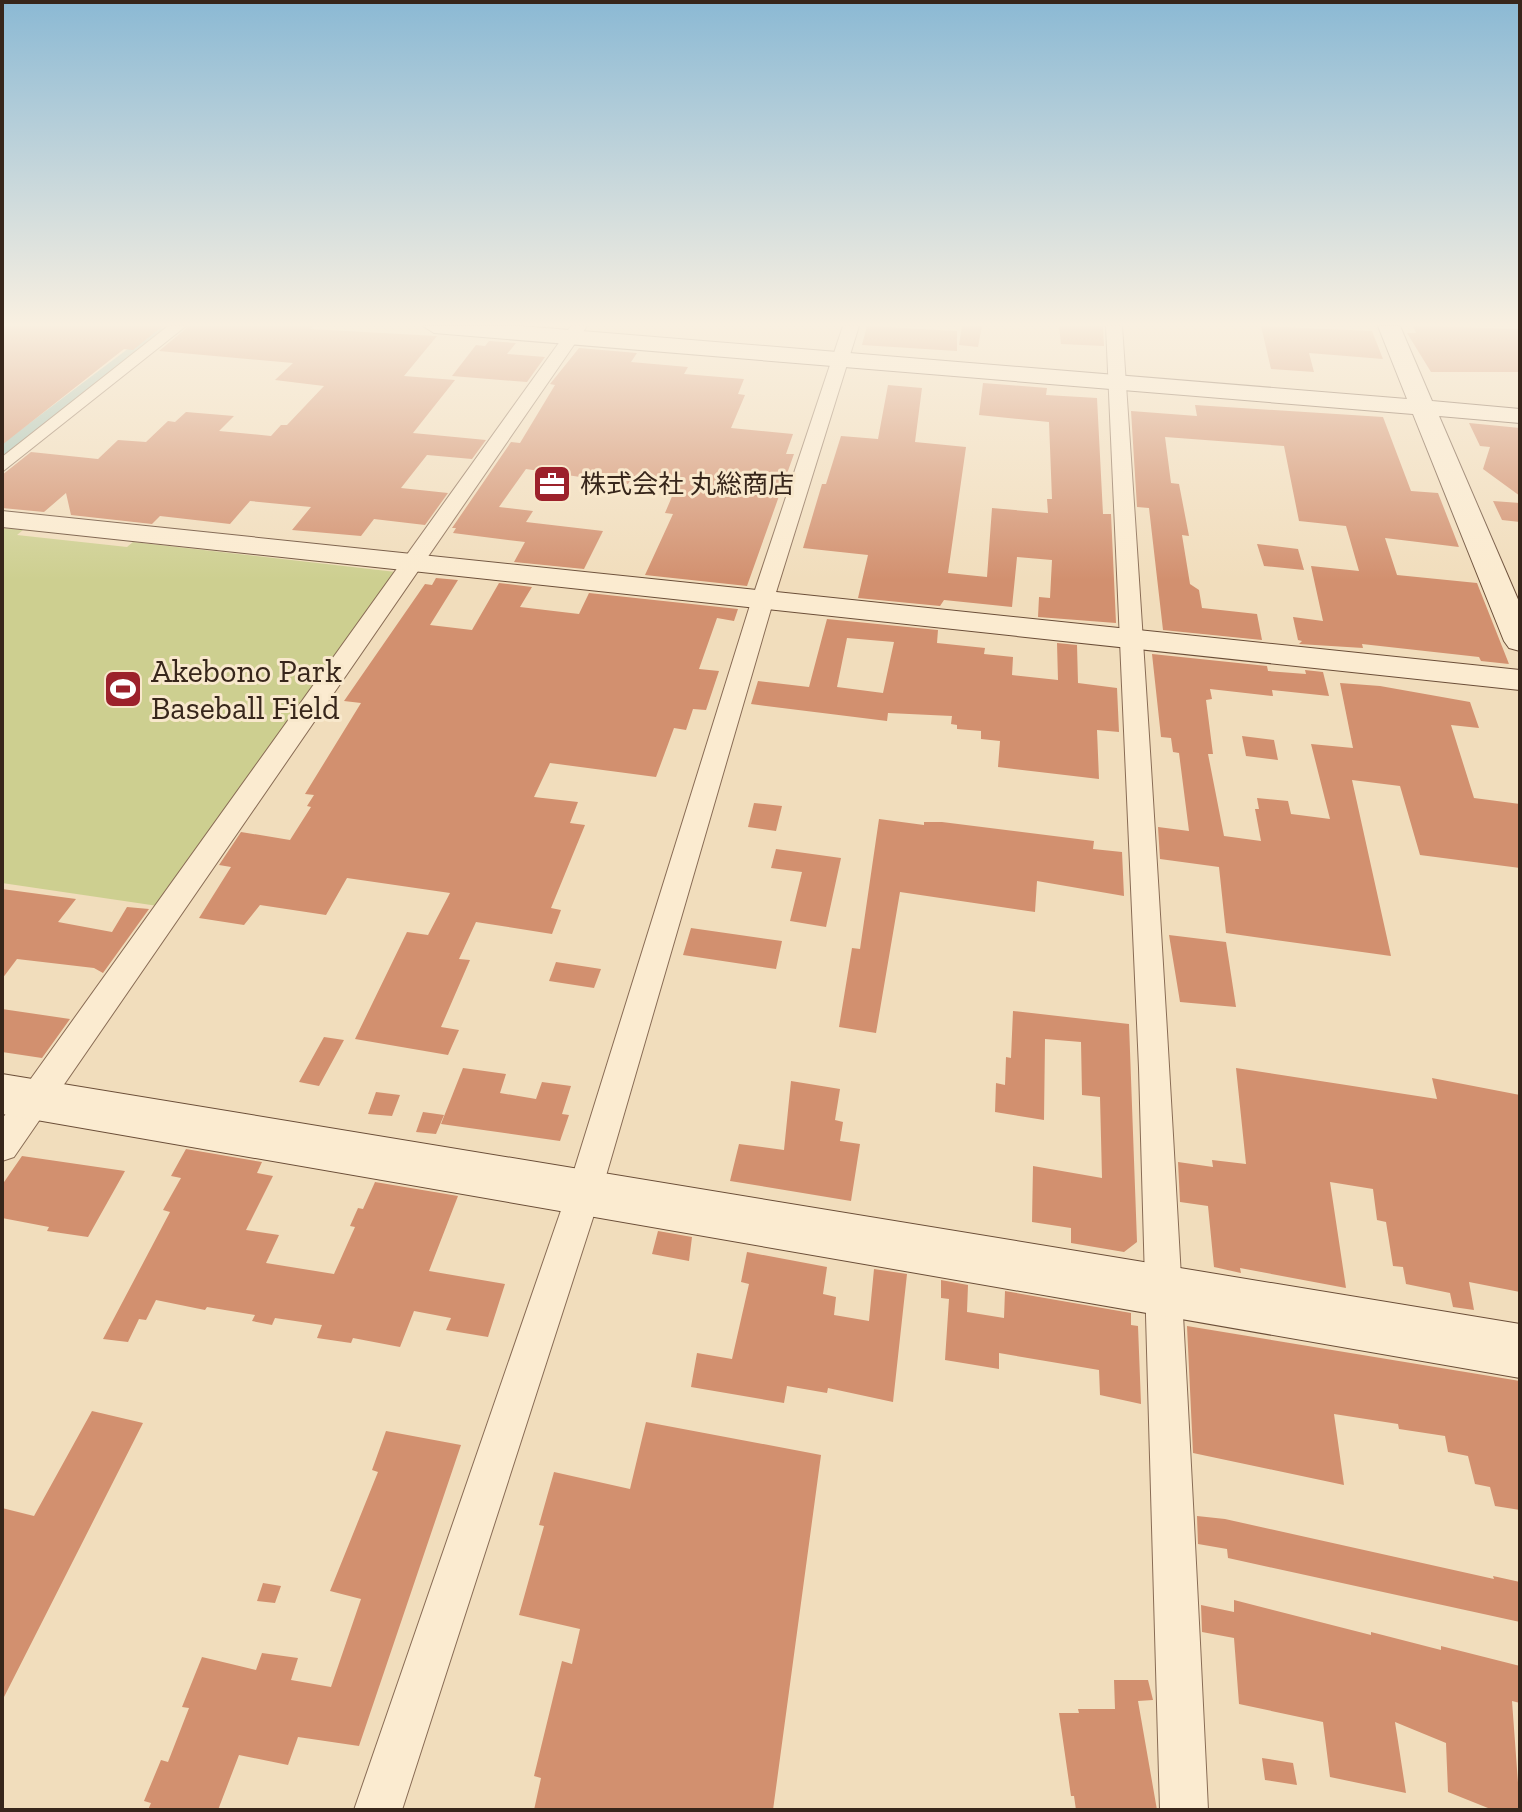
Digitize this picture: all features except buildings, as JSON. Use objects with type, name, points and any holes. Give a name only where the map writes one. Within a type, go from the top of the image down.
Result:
[{"type":"street","points":[[2,466],[72,411]]},
{"type":"street","points":[[2,1146],[18,1097],[413,562],[520,411]]},
{"type":"street","points":[[378,1810],[584,1193],[762,602],[825,411]]},
{"type":"street","points":[[1119,411],[1167,1289],[1184,1810]]},
{"type":"street","points":[[1426,411],[1520,641]]},
{"type":"street","points":[[1484,411],[1520,416]]},
{"type":"street","points":[[2,519],[1520,680]]},
{"type":"street","points":[[18,1097],[1520,1351]]},
{"type":"green space","points":[[2,528],[23,530],[17,535],[127,547],[133,542],[396,572],[158,906],[2,883]]},
{"type":"waterway","points":[[2,452],[55,411]]},
{"type":"place","name":"株式会社 丸総商店","points":[[552,484]]},
{"type":"place","name":"Akebono Park Baseball Field","points":[[123,689]]}]
